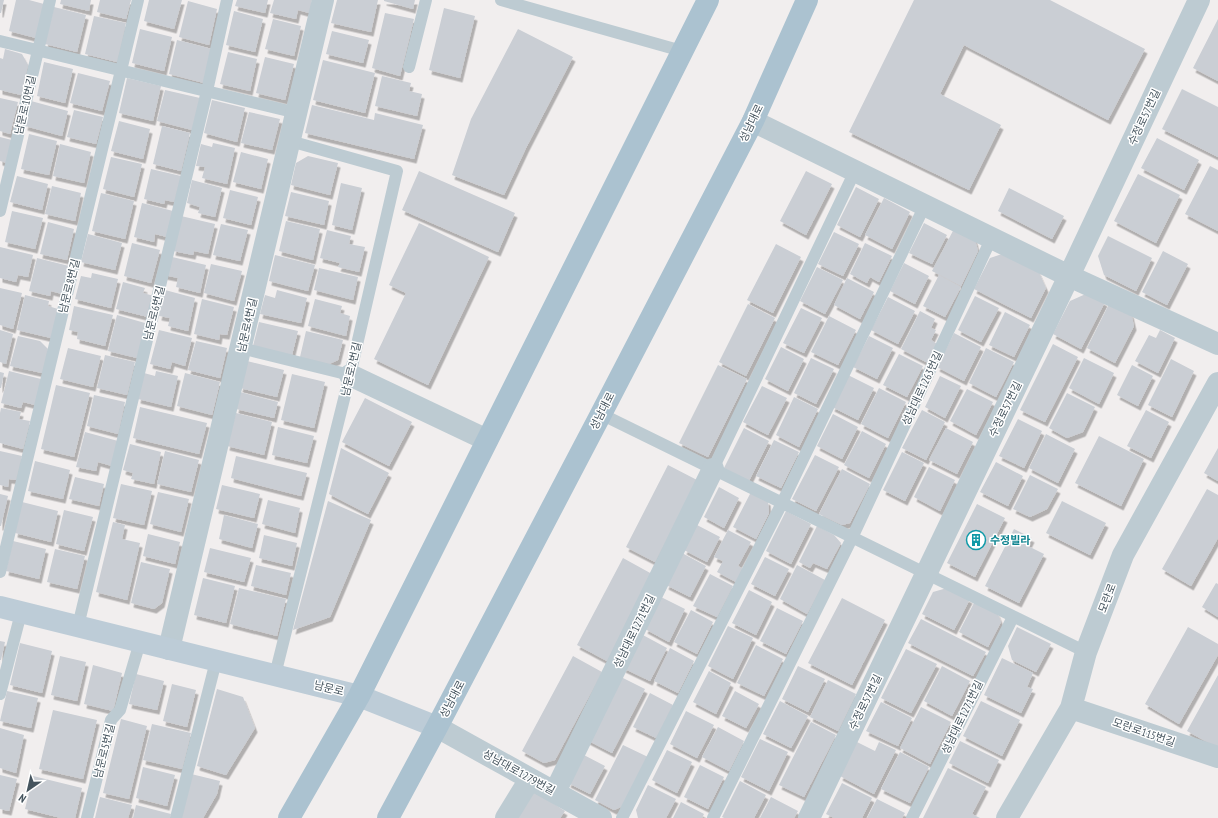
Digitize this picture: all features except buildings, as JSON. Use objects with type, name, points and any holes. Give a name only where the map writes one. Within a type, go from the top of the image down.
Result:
[{"type":"main road","points":[[289,818],[359,696],[708,0]]},
{"type":"main road","name":"성남대로","points":[[388,818],[601,414],[753,121],[807,0]]},
{"type":"main road","name":"남문로","points":[[0,607],[359,696],[437,727]]},
{"type":"street","name":"남문로4번길","points":[[169,649],[323,0]]},
{"type":"street","name":"수정로57번길","points":[[809,818],[1069,276],[1199,0]]},
{"type":"street","points":[[753,121],[1069,276],[1218,344]]},
{"type":"street","points":[[350,375],[487,440]]},
{"type":"street","name":"모란로","points":[[1007,818],[1070,708],[1086,652],[1123,555],[1218,383]]},
{"type":"street","name":"성남대로1271번길","points":[[555,792],[713,469]]},
{"type":"street","name":"모란로115번길","points":[[1070,708],[1218,757]]},
{"type":"street","name":"성남대로1279번길","points":[[437,727],[600,818]]},
{"type":"street","points":[[506,818],[530,779]]},
{"type":"lane","name":"남문로10번길","points":[[0,211],[50,0]]},
{"type":"lane","name":"남문로8번길","points":[[0,572],[138,0]]},
{"type":"lane","name":"남문로6번길","points":[[78,626],[207,91],[227,0]]},
{"type":"lane","points":[[409,67],[426,0]]},
{"type":"lane","points":[[501,0],[524,3],[682,51]]},
{"type":"lane","points":[[0,41],[297,113]]},
{"type":"lane","name":"남문로2번길","points":[[275,675],[350,375],[397,171],[290,140]]},
{"type":"lane","points":[[713,469],[855,171]]},
{"type":"lane","points":[[622,818],[782,503],[925,205]]},
{"type":"lane","name":"성남대로1263번길","points":[[852,538],[992,238]]},
{"type":"lane","points":[[241,348],[350,375]]},
{"type":"lane","points":[[601,414],[1086,652]]},
{"type":"lane","points":[[712,818],[852,538]]},
{"type":"lane","points":[[0,694],[21,612]]},
{"type":"lane","name":"성남대로1271번길","points":[[912,818],[1013,617]]},
{"type":"lane","name":"남문로5번길","points":[[87,818],[111,720],[120,710],[140,642]]},
{"type":"lane","points":[[176,818],[216,661]]},
{"type":"place","name":"수정빌라","points":[[976,540]]}]
